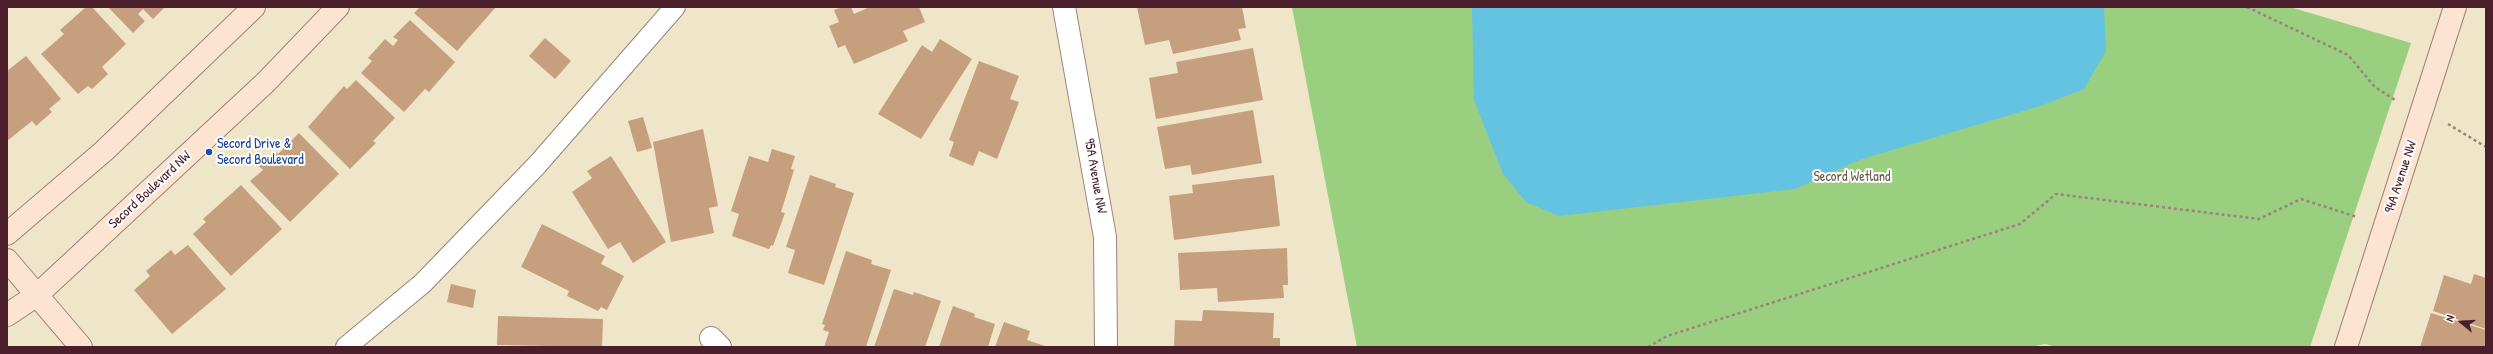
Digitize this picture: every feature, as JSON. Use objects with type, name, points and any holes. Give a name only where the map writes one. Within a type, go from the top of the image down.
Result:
[{"type":"street","points":[[7,234],[104,151],[254,7]]},
{"type":"street","name":"Secord Boulevard NW","points":[[7,315],[37,295],[266,82],[338,7]]},
{"type":"street","name":"95A Avenue NW","points":[[1064,7],[1105,237],[1106,347]]},
{"type":"street","name":"94A Avenue NW","points":[[2346,347],[2455,7]]},
{"type":"street","points":[[7,260],[81,347]]},
{"type":"lane","points":[[346,347],[429,278],[537,165],[675,7]]},
{"type":"path","points":[[2247,7],[2348,55],[2375,87],[2395,101]]},
{"type":"path","points":[[2454,127],[2486,147]]},
{"type":"path","points":[[1648,347],[1667,336],[2020,224],[2056,194],[2259,219],[2301,199],[2385,226]]},
{"type":"green space","name":"Secord Wetland","points":[[1292,7],[2290,7],[2411,43],[2310,347],[2056,347],[2045,344],[2031,347],[1357,347]]},
{"type":"water","points":[[1472,7],[2104,7],[2106,51],[2084,89],[2040,106],[1862,159],[1795,189],[1559,216],[1526,202],[1503,174],[1474,100]]},
{"type":"building","points":[[86,7],[92,7],[126,44],[102,67],[108,74],[92,89],[88,86],[78,94],[41,54],[64,34],[60,30]]},
{"type":"building","points":[[108,7],[165,7],[153,19],[143,9],[138,14],[145,21],[133,33]]},
{"type":"building","points":[[420,7],[496,7],[457,51],[414,13]]},
{"type":"building","points":[[842,7],[851,7],[854,14],[870,7],[919,7],[925,22],[903,31],[908,41],[854,64],[845,45],[838,48],[829,26],[839,22],[834,10]]},
{"type":"building","points":[[1137,7],[1242,7],[1246,28],[1238,29],[1241,40],[1173,54],[1169,40],[1145,45]]},
{"type":"building","points":[[410,20],[455,62],[429,92],[425,89],[404,112],[361,73],[372,61],[368,58],[385,39],[393,46],[398,40],[393,37]]},
{"type":"building","points":[[545,38],[571,61],[555,79],[529,56]]},
{"type":"building","points":[[940,39],[972,59],[921,139],[878,114],[922,45],[932,52]]},
{"type":"building","points":[[1253,48],[1263,100],[1156,119],[1149,78],[1178,73],[1176,62]]},
{"type":"building","points":[[26,56],[61,99],[49,109],[52,112],[36,126],[32,121],[7,141],[7,71]]},
{"type":"building","points":[[979,61],[1019,76],[1010,99],[1019,102],[997,159],[979,151],[973,166],[949,156],[954,142],[949,140]]},
{"type":"building","points":[[356,80],[395,118],[373,141],[376,143],[350,169],[308,127],[344,86],[347,89]]},
{"type":"building","points":[[1253,110],[1262,163],[1192,175],[1190,165],[1165,169],[1157,127]]},
{"type":"building","points":[[643,117],[652,148],[637,152],[628,121]]},
{"type":"building","points":[[703,129],[718,206],[709,208],[714,233],[671,242],[653,142]]},
{"type":"building","points":[[299,133],[339,174],[290,222],[250,181],[263,170],[259,166],[275,151],[278,154]]},
{"type":"building","points":[[772,149],[795,156],[791,169],[794,170],[781,212],[785,213],[773,246],[771,245],[769,249],[732,236],[739,214],[731,211],[749,156],[768,162]]},
{"type":"building","points":[[611,156],[666,242],[633,263],[620,242],[608,249],[572,192],[592,178],[587,171]]},
{"type":"building","points":[[810,175],[836,184],[835,187],[854,193],[824,285],[788,273],[795,250],[786,247]]},
{"type":"building","points":[[1274,175],[1280,226],[1174,240],[1169,196],[1193,193],[1192,185]]},
{"type":"building","points":[[241,185],[282,229],[231,276],[193,234],[206,222],[203,219]]},
{"type":"building","points":[[542,224],[605,256],[601,264],[624,276],[607,310],[601,307],[598,311],[567,296],[569,291],[521,267]]},
{"type":"building","points":[[188,245],[226,289],[172,334],[134,290],[150,276],[146,271],[171,250],[175,255]]},
{"type":"building","points":[[1287,248],[1288,285],[1283,285],[1284,298],[1218,302],[1217,288],[1180,290],[1178,253]]},
{"type":"building","points":[[846,251],[872,260],[871,264],[891,270],[866,347],[824,347],[829,332],[823,330],[825,325],[822,324]]},
{"type":"building","points":[[2474,274],[2486,278],[2486,329],[2433,311],[2444,275],[2471,284]]},
{"type":"building","points":[[451,284],[476,290],[473,308],[447,302]]},
{"type":"building","points":[[894,289],[913,295],[914,292],[941,301],[925,347],[874,347]]},
{"type":"building","points":[[953,306],[975,314],[974,317],[995,324],[988,347],[939,347]]},
{"type":"building","points":[[1203,310],[1274,313],[1273,338],[1280,338],[1280,347],[1174,347],[1175,320],[1202,321]]},
{"type":"building","points":[[2431,313],[2486,330],[2486,347],[2420,347]]},
{"type":"building","points":[[498,316],[603,319],[602,347],[497,345]]},
{"type":"building","points":[[1004,322],[1030,331],[1027,340],[1048,347],[995,347]]},
{"type":"place","name":"Secord Drive & Secord Boulevard","points":[[209,152]]}]
